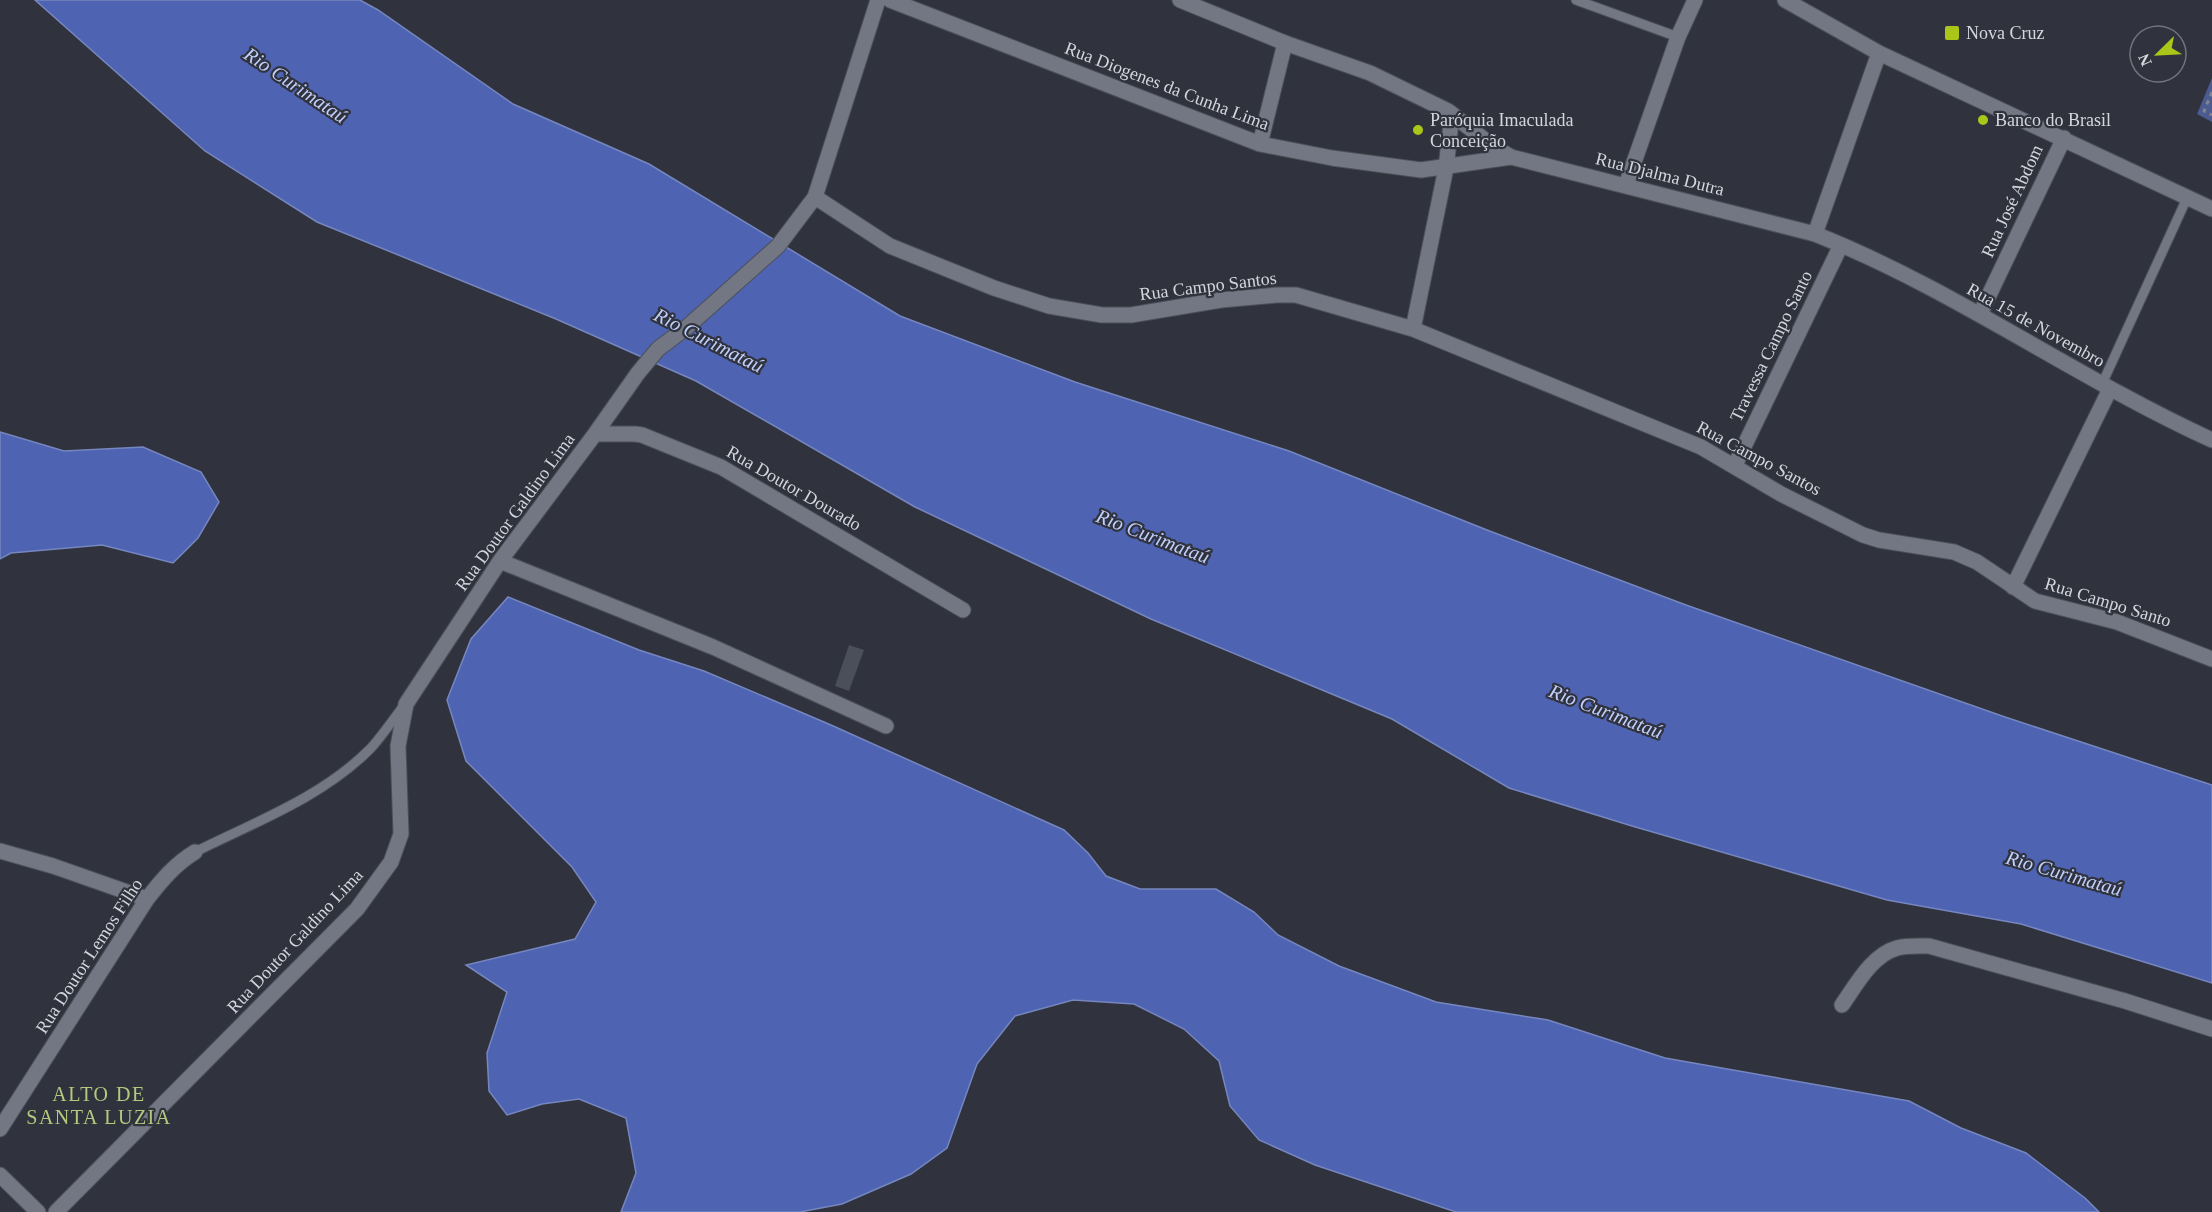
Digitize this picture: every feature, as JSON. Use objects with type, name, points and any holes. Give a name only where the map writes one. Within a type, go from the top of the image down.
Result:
[{"type":"street","points":[[815,197],[878,0]]},
{"type":"street","name":"Rua Diogenes da Cunha Lima","points":[[890,0],[1260,144],[1386,167],[1421,170],[1511,157]]},
{"type":"street","name":"Rua Djalma Dutra","points":[[1180,0],[1285,43],[1370,73],[1452,114],[1491,145],[1511,157],[1815,234],[1841,244]]},
{"type":"street","points":[[1626,185],[1678,37],[1695,0]]},
{"type":"street","points":[[1785,0],[1879,53],[2212,209]]},
{"type":"street","points":[[1260,144],[1285,43]]},
{"type":"street","points":[[1815,234],[1879,53]]},
{"type":"street","points":[[1413,329],[1446,168],[1452,114]]},
{"type":"street","name":"Rua José Abdom","points":[[1980,314],[2064,138]]},
{"type":"street","name":"Rua Doutor Galdino Lima","points":[[56,1212],[357,909],[383,875],[391,862],[400,834],[398,746],[406,704],[500,561],[638,373],[658,349],[704,313],[778,246],[815,197]]},
{"type":"street","name":"Rua Campo Santos","points":[[815,197],[890,246],[994,288],[1049,306],[1102,315],[1131,315],[1221,300],[1296,295],[1413,329],[1701,447],[1781,494],[1863,536],[1895,543]]},
{"type":"street","name":"Rua 15 de Novembro","points":[[1841,244],[1980,314],[2106,386],[2212,440]]},
{"type":"street","name":"Travessa Campo Santo","points":[[1735,465],[1841,244]]},
{"type":"street","points":[[2013,587],[2106,386]]},
{"type":"street","name":"Rua Doutor Dourado","points":[[595,434],[642,435],[721,466],[963,610]]},
{"type":"street","name":"Rua Campo Santo","points":[[1895,543],[1954,552],[1977,562],[2035,601],[2117,622],[2212,658]]},
{"type":"street","points":[[500,561],[713,647],[885,726]]},
{"type":"street","points":[[0,851],[52,866],[147,899]]},
{"type":"street","name":"Rua Doutor Lemos Filho","points":[[0,1129],[147,899],[167,874],[195,852]]},
{"type":"street","points":[[1842,1005],[1860,979],[1881,957],[1899,947],[1929,946],[2125,1001],[2212,1029]]},
{"type":"street","points":[[0,1175],[39,1212]]},
{"type":"lane","points":[[1576,0],[1678,37]]},
{"type":"lane","points":[[2106,386],[2187,198]]},
{"type":"lane","name":"Rua Doutor Lemos Filho","points":[[195,852],[303,798],[333,778],[371,748],[406,704]]},
{"type":"path","points":[[2212,92],[2204,111],[2212,115]]},
{"type":"shaded area","points":[[2212,78],[2212,122],[2197,114]]},
{"type":"water","name":"Rio Curimataú","points":[[35,0],[360,0],[378,10],[513,104],[649,164],[900,316],[1075,382],[1289,451],[1487,530],[1686,605],[2005,717],[2212,785],[2212,983],[2021,924],[1887,900],[1509,788],[1392,719],[1151,619],[915,507],[696,381],[556,319],[317,222],[205,151]]},
{"type":"water","points":[[0,432],[64,451],[143,447],[201,472],[219,502],[198,538],[173,563],[102,545],[11,553],[0,559]]},
{"type":"water","points":[[508,597],[639,650],[704,671],[831,725],[1064,830],[1088,853],[1106,876],[1140,889],[1216,889],[1254,912],[1278,935],[1339,966],[1436,1002],[1548,1020],[1665,1058],[1909,1101],[1961,1128],[2026,1153],[2085,1198],[2099,1212],[1456,1212],[1315,1165],[1259,1140],[1230,1106],[1219,1061],[1184,1029],[1134,1004],[1073,1000],[1015,1016],[977,1064],[947,1148],[911,1174],[842,1204],[800,1212],[621,1212],[636,1173],[626,1118],[579,1099],[542,1104],[507,1115],[489,1091],[487,1053],[507,992],[466,965],[575,939],[596,902],[572,867],[466,761],[447,700],[471,639]]},
{"type":"building","points":[[849,645],[864,650],[849,691],[835,686]]},
{"type":"place","name":"Nova Cruz","points":[[1952,33]]},
{"type":"place","name":"Banco do Brasil","points":[[1983,120]]},
{"type":"place","name":"Paróquia Imaculada Conceição","points":[[1418,130]]},
{"type":"district","name":"ALTO DE SANTA LUZIA","points":[[99,1106]]}]
